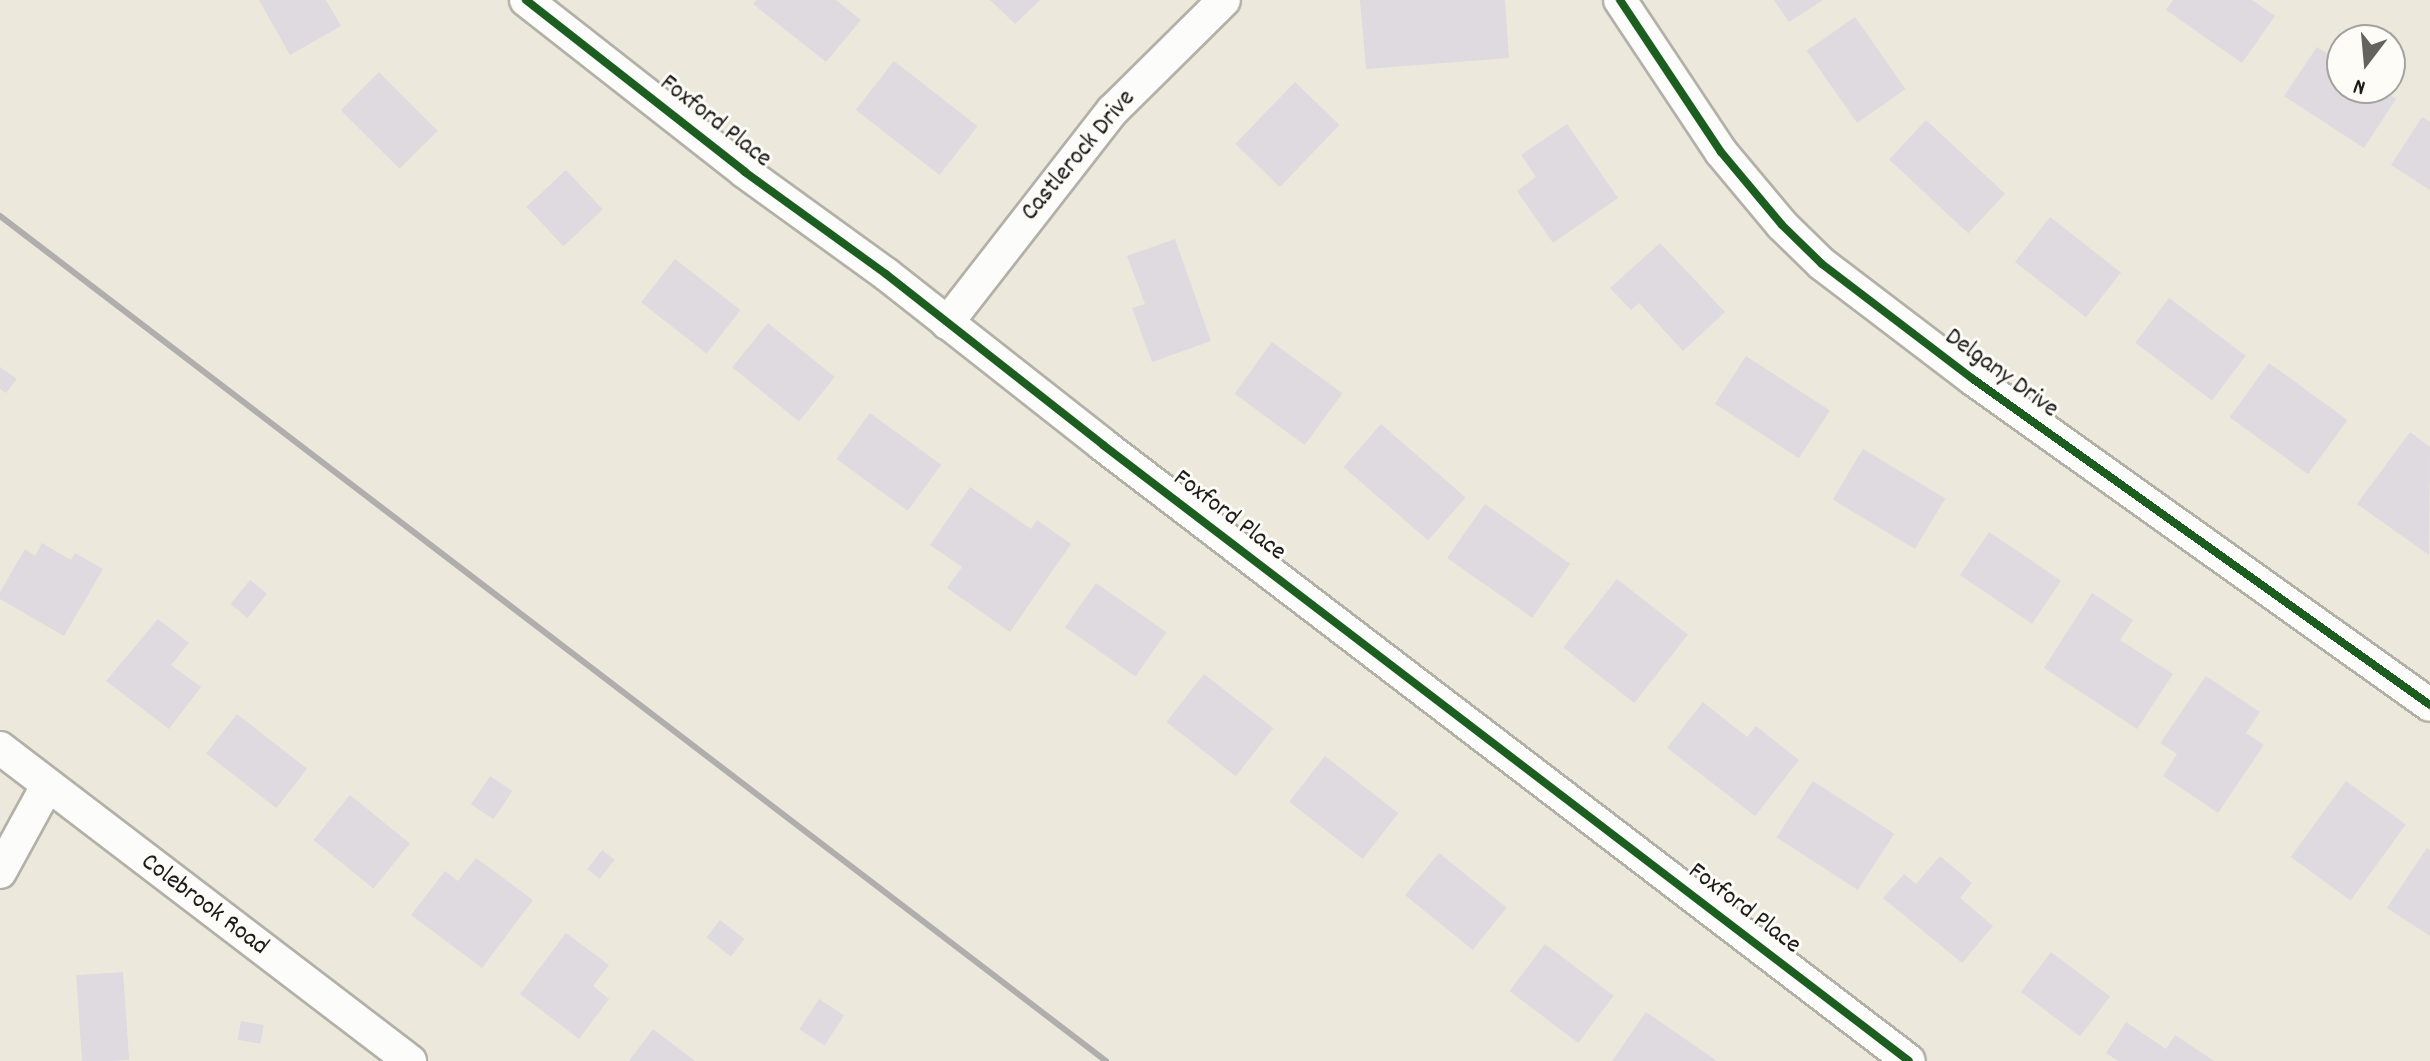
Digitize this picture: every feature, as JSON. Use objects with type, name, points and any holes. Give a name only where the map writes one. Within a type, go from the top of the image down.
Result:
[{"type":"street","name":"Foxford Place","points":[[526,0],[745,172],[947,323],[1909,1061]]},
{"type":"street","name":"Castlerock Drive","points":[[947,323],[1113,110],[1224,0]]},
{"type":"street","name":"Delgany Drive","points":[[1620,0],[1721,152],[1782,225],[1822,264],[1986,389],[2430,705]]},
{"type":"street","name":"Colebrook Road","points":[[0,748],[410,1061]]},
{"type":"street","points":[[0,872],[47,786]]},
{"type":"building","points":[[259,0],[326,0],[341,26],[290,55]]},
{"type":"building","points":[[756,0],[836,0],[861,20],[826,62],[753,4]]},
{"type":"building","points":[[990,0],[1040,0],[1015,24]]},
{"type":"building","points":[[1360,0],[1505,0],[1509,58],[1366,69]]},
{"type":"building","points":[[1774,0],[1823,0],[1789,22]]},
{"type":"building","points":[[2173,0],[2252,0],[2275,16],[2242,63],[2166,10]]},
{"type":"building","points":[[1855,17],[1905,89],[1857,123],[1807,51]]},
{"type":"building","points":[[2317,47],[2326,53],[2326,104],[2393,104],[2364,148],[2284,96]]},
{"type":"building","points":[[894,61],[978,126],[939,175],[856,110]]},
{"type":"building","points":[[379,72],[438,131],[400,169],[341,110]]},
{"type":"building","points":[[1295,82],[1340,125],[1280,187],[1235,144]]},
{"type":"building","points":[[2422,117],[2430,122],[2430,190],[2391,165]]},
{"type":"building","points":[[1926,120],[2005,194],[1968,233],[1889,159]]},
{"type":"building","points":[[1567,124],[1618,198],[1553,243],[1517,191],[1536,177],[1521,155]]},
{"type":"building","points":[[566,170],[603,209],[563,246],[527,207]]},
{"type":"building","points":[[2050,217],[2121,272],[2086,317],[2015,262]]},
{"type":"building","points":[[1175,239],[1211,341],[1152,362],[1132,308],[1145,304],[1127,256]]},
{"type":"building","points":[[1660,243],[1725,312],[1683,351],[1639,303],[1631,310],[1610,288]]},
{"type":"building","points":[[675,259],[740,310],[707,353],[641,302]]},
{"type":"building","points":[[2169,298],[2246,356],[2212,400],[2135,343]]},
{"type":"building","points":[[768,323],[835,377],[799,421],[732,367]]},
{"type":"building","points":[[1272,342],[1342,393],[1305,445],[1234,394]]},
{"type":"building","points":[[1746,356],[1830,410],[1799,458],[1715,404]]},
{"type":"building","points":[[2269,363],[2347,420],[2308,474],[2230,417]]},
{"type":"building","points":[[0,367],[17,379],[6,393],[0,389]]},
{"type":"building","points":[[870,413],[941,465],[908,511],[836,459]]},
{"type":"building","points":[[1381,424],[1466,497],[1428,540],[1344,467]]},
{"type":"building","points":[[2410,432],[2430,447],[2429,555],[2357,504]]},
{"type":"building","points":[[1863,449],[1945,498],[1915,549],[1833,500]]},
{"type":"building","points":[[970,487],[1031,529],[1037,520],[1071,544],[1010,632],[947,588],[962,567],[930,545]]},
{"type":"building","points":[[1485,504],[1570,564],[1532,618],[1447,558]]},
{"type":"building","points":[[1989,532],[2061,581],[2032,624],[1960,575]]},
{"type":"building","points":[[42,543],[71,560],[75,553],[103,569],[64,636],[0,599],[0,592],[25,549],[35,556]]},
{"type":"building","points":[[1617,579],[1688,634],[1634,703],[1563,648]]},
{"type":"building","points":[[250,580],[267,594],[248,618],[230,604]]},
{"type":"building","points":[[1096,583],[1166,632],[1135,677],[1065,627]]},
{"type":"building","points":[[2092,593],[2133,620],[2120,640],[2173,674],[2137,729],[2044,668]]},
{"type":"building","points":[[158,619],[189,643],[171,665],[201,687],[169,729],[106,681]]},
{"type":"building","points":[[1204,674],[1273,728],[1236,776],[1166,722]]},
{"type":"building","points":[[2206,676],[2260,712],[2246,733],[2264,745],[2218,813],[2163,776],[2177,754],[2160,743]]},
{"type":"building","points":[[1703,702],[1747,737],[1756,726],[1799,760],[1755,816],[1667,748]]},
{"type":"building","points":[[237,714],[307,769],[276,808],[206,753]]},
{"type":"building","points":[[1325,756],[1398,813],[1363,859],[1289,802]]},
{"type":"building","points":[[490,776],[512,791],[493,819],[471,804]]},
{"type":"building","points":[[1813,781],[1894,834],[1858,890],[1777,837]]},
{"type":"building","points":[[2346,781],[2406,824],[2351,901],[2291,857]]},
{"type":"building","points":[[350,795],[410,843],[373,889],[313,840]]},
{"type":"building","points":[[2427,848],[2430,850],[2430,936],[2387,908]]},
{"type":"building","points":[[602,850],[615,860],[600,879],[587,869]]},
{"type":"building","points":[[1439,853],[1507,908],[1473,950],[1405,895]]},
{"type":"building","points":[[1940,856],[1972,883],[1960,898],[1993,926],[1962,963],[1883,898],[1904,874],[1916,884]]},
{"type":"building","points":[[476,858],[533,900],[482,968],[411,915],[445,871],[458,881]]},
{"type":"building","points":[[720,920],[744,939],[731,956],[706,937]]},
{"type":"building","points":[[566,933],[609,965],[593,986],[609,999],[579,1039],[520,994]]},
{"type":"building","points":[[1545,944],[1614,996],[1578,1043],[1509,991]]},
{"type":"building","points":[[2051,952],[2110,997],[2080,1036],[2021,992]]},
{"type":"building","points":[[123,972],[129,1060],[82,1061],[76,975]]},
{"type":"building","points":[[819,999],[844,1015],[825,1046],[799,1029]]},
{"type":"building","points":[[1646,1012],[1717,1061],[1612,1061]]},
{"type":"building","points":[[241,1021],[264,1025],[260,1044],[238,1040]]},
{"type":"building","points":[[2126,1022],[2166,1049],[2175,1035],[2214,1061],[2118,1061],[2106,1053]]},
{"type":"building","points":[[653,1029],[695,1061],[629,1061]]},
{"type":"railway","points":[[0,216],[1106,1061]]},
{"type":"cycle path","points":[[526,0],[745,172],[886,274],[1103,445],[1909,1061]]},
{"type":"cycle path","points":[[1620,0],[1721,152],[1782,225],[1822,264],[1973,379],[2430,705]]}]
